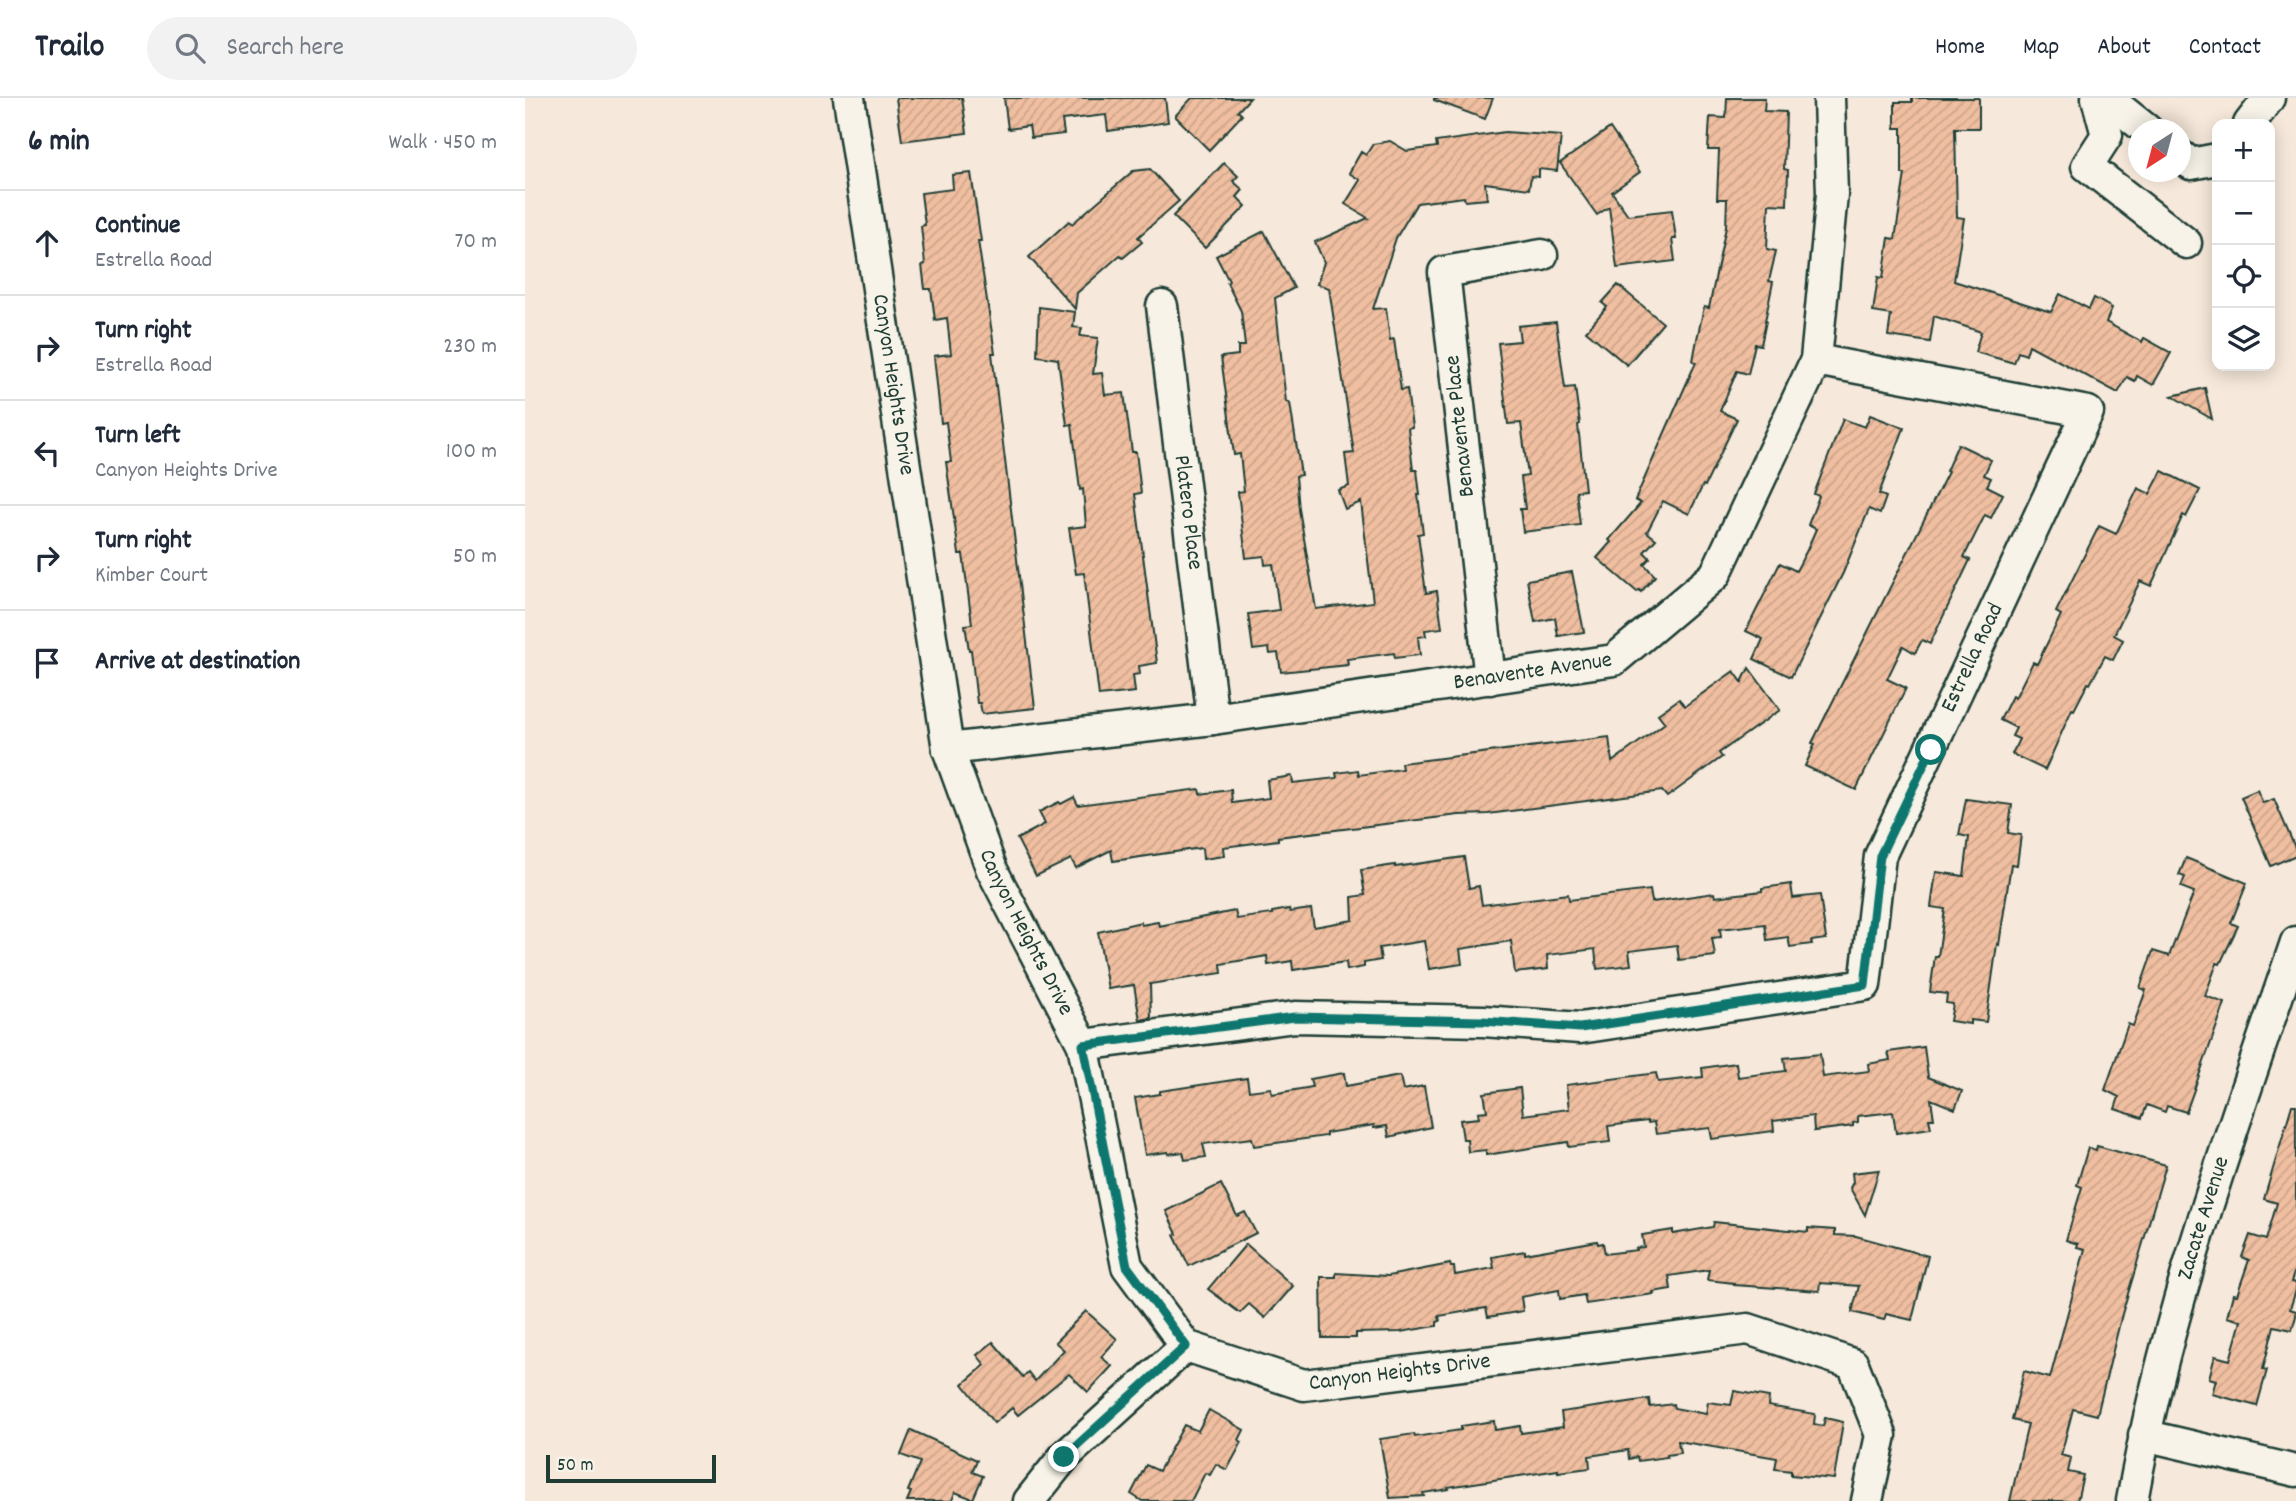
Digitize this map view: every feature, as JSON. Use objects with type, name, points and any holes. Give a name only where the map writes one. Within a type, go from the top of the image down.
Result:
[{"type":"street","name":"Canyon Heights Drive","points":[[849,98],[949,750],[992,870],[1083,1045],[1127,1266],[1186,1346],[1304,1385],[1748,1329],[1853,1364],[1881,1435],[1867,1501]]},
{"type":"street","name":"Benavente Avenue","points":[[949,750],[1213,719],[1614,660],[1715,575],[1817,360],[1832,194],[1829,98]]},
{"type":"street","points":[[2097,98],[2107,135],[2087,166],[2186,243]]},
{"type":"street","points":[[2107,98],[2133,119]]},
{"type":"street","points":[[2253,119],[2269,98]]},
{"type":"street","points":[[2191,163],[2212,160]]},
{"type":"street","name":"Benavente Place","points":[[1490,679],[1444,272],[1542,255]]},
{"type":"street","name":"Platero Place","points":[[1162,306],[1213,719]]},
{"type":"street","name":"Estrella Road","points":[[1083,1045],[1295,1017],[1483,1021],[1580,1028],[1865,985],[1880,856],[2088,412],[1817,360]]},
{"type":"street","name":"Zacate Avenue","points":[[2132,1501],[2144,1435],[2203,1218],[2296,942]]},
{"type":"street","points":[[1029,1501],[1064,1457],[1186,1346]]},
{"type":"street","points":[[2144,1435],[2296,1471]]},
{"type":"building","points":[[896,98],[962,98],[967,133],[902,141]]},
{"type":"building","points":[[1004,98],[1165,98],[1168,122],[1108,131],[1106,115],[1062,120],[1064,134],[1031,138],[1029,126],[1008,129]]},
{"type":"building","points":[[1192,98],[1250,98],[1238,111],[1242,115],[1209,150],[1175,116]]},
{"type":"building","points":[[1434,98],[1493,98],[1485,119]]},
{"type":"building","points":[[1727,98],[1765,98],[1764,111],[1786,112],[1784,169],[1788,170],[1787,205],[1769,204],[1767,249],[1776,251],[1769,281],[1773,282],[1766,321],[1761,345],[1755,344],[1748,374],[1737,371],[1720,411],[1737,419],[1705,486],[1703,485],[1689,514],[1663,501],[1647,532],[1656,539],[1644,552],[1650,558],[1644,564],[1655,576],[1641,592],[1637,592],[1597,558],[1641,503],[1635,500],[1696,362],[1693,361],[1704,307],[1709,308],[1726,227],[1727,199],[1717,199],[1719,150],[1708,150],[1710,117],[1726,118]]},
{"type":"building","points":[[1912,98],[1979,98],[1979,128],[1955,128],[1957,217],[1964,218],[1954,281],[2051,312],[2060,294],[2089,309],[2094,298],[2112,308],[2106,322],[2142,342],[2144,338],[2171,353],[2153,385],[2137,376],[2135,381],[2127,377],[2118,393],[2029,345],[2026,355],[2018,352],[2014,363],[1975,352],[1981,332],[1934,316],[1930,342],[1888,336],[1891,315],[1873,312],[1878,277],[1883,278],[1889,238],[1895,239],[1905,174],[1902,174],[1902,128],[1895,128],[1895,102],[1912,102]]},
{"type":"building","points":[[1610,128],[1640,172],[1612,192],[1628,215],[1672,210],[1676,239],[1672,239],[1675,261],[1617,268],[1609,207],[1597,215],[1560,163]]},
{"type":"building","points":[[1505,132],[1561,136],[1557,171],[1539,169],[1539,177],[1531,176],[1529,189],[1485,183],[1487,199],[1465,201],[1464,197],[1417,203],[1396,238],[1373,309],[1386,308],[1390,340],[1394,339],[1401,390],[1407,389],[1412,427],[1408,428],[1413,470],[1417,470],[1420,495],[1423,533],[1418,534],[1426,593],[1437,591],[1442,628],[1425,630],[1426,636],[1418,637],[1420,655],[1395,658],[1394,653],[1347,659],[1348,665],[1281,672],[1278,653],[1270,654],[1269,648],[1253,650],[1248,614],[1279,610],[1273,564],[1265,565],[1264,556],[1246,558],[1238,492],[1244,491],[1240,454],[1234,455],[1221,357],[1238,355],[1238,346],[1245,346],[1241,311],[1216,256],[1264,231],[1294,288],[1275,298],[1286,402],[1290,403],[1301,475],[1296,476],[1299,509],[1316,609],[1373,602],[1361,502],[1345,509],[1338,490],[1349,486],[1345,454],[1354,453],[1329,288],[1317,284],[1324,262],[1315,242],[1368,218],[1345,204],[1360,180],[1349,173],[1361,152],[1366,155],[1373,144],[1390,141],[1407,151],[1437,147],[1436,142]]},
{"type":"building","points":[[1224,163],[1238,176],[1233,181],[1243,190],[1237,197],[1246,206],[1205,248],[1173,216]]},
{"type":"building","points":[[1150,169],[1179,201],[1138,237],[1142,242],[1123,258],[1120,255],[1077,293],[1075,309],[1029,257],[1069,221],[1072,224],[1133,171]]},
{"type":"building","points":[[971,173],[995,353],[992,353],[1035,708],[982,714],[980,703],[977,703],[971,650],[965,625],[972,624],[963,554],[959,554],[946,462],[951,462],[946,422],[941,423],[934,356],[951,354],[947,318],[935,320],[931,289],[925,289],[921,226],[925,225],[921,193],[953,189],[952,175]]},
{"type":"building","points":[[1618,285],[1663,323],[1627,365],[1586,331],[1607,307],[1602,303]]},
{"type":"building","points":[[1039,307],[1075,312],[1073,327],[1082,328],[1080,336],[1098,338],[1093,374],[1102,373],[1105,395],[1124,393],[1132,452],[1136,452],[1141,493],[1135,494],[1157,663],[1139,666],[1140,674],[1133,675],[1135,692],[1099,696],[1084,573],[1076,574],[1069,528],[1086,526],[1083,489],[1080,490],[1072,424],[1067,425],[1058,359],[1037,356]]},
{"type":"building","points":[[1556,322],[1565,388],[1575,387],[1580,424],[1585,490],[1576,491],[1580,525],[1523,532],[1520,509],[1525,509],[1521,477],[1528,476],[1521,423],[1508,424],[1498,343],[1520,341],[1518,326]]},
{"type":"building","points":[[2205,388],[2212,419],[2172,396]]},
{"type":"building","points":[[1870,415],[1904,428],[1879,494],[1886,497],[1880,514],[1869,509],[1843,573],[1791,677],[1754,659],[1763,639],[1746,631],[1780,563],[1796,571],[1807,550],[1816,529],[1808,525],[1819,496],[1814,494],[1843,419],[1865,427]]},
{"type":"building","points":[[1958,444],[1991,460],[1984,475],[1991,478],[1987,486],[2003,494],[1991,518],[1985,515],[1964,557],[1970,560],[1930,644],[1922,640],[1915,653],[1903,646],[1887,679],[1906,688],[1856,790],[1805,766],[1815,744],[1812,743],[1948,472],[1946,471]]},
{"type":"building","points":[[2162,471],[2200,490],[2186,517],[2183,515],[2151,586],[2140,581],[2114,635],[2123,640],[2113,660],[2105,656],[2090,684],[2088,683],[2074,710],[2072,709],[2045,770],[2012,754],[2019,739],[2012,736],[2016,728],[2000,720],[2012,696],[2015,698],[2033,662],[2037,664],[2061,615],[2056,612],[2099,526],[2116,534],[2138,488],[2150,494]]},
{"type":"building","points":[[1572,572],[1584,632],[1558,636],[1555,618],[1535,622],[1527,580]]},
{"type":"building","points":[[1749,668],[1780,710],[1719,753],[1722,757],[1667,797],[1662,791],[1488,814],[1459,815],[1278,837],[1278,840],[1223,847],[1224,856],[1203,859],[1202,848],[1113,861],[1111,850],[1076,868],[1071,859],[1036,876],[1017,839],[1045,824],[1039,812],[1074,797],[1078,805],[1199,789],[1200,794],[1231,790],[1232,803],[1269,798],[1267,780],[1292,776],[1293,783],[1337,778],[1336,773],[1358,770],[1359,775],[1402,769],[1401,763],[1609,737],[1612,762],[1665,723],[1658,714],[1679,699],[1685,706],[1734,671],[1742,682]]},
{"type":"building","points":[[2257,790],[2263,803],[2274,799],[2296,850],[2296,855],[2271,866],[2241,797]]},
{"type":"building","points":[[1966,799],[2012,805],[2008,833],[2021,835],[2017,865],[2011,864],[1986,1022],[1970,1020],[1970,1024],[1950,1021],[1953,1004],[1946,1003],[1947,994],[1930,992],[1945,909],[1931,907],[1936,872],[1964,876],[1969,837],[1959,835]]},
{"type":"building","points":[[1464,857],[1469,888],[1479,886],[1482,905],[1568,894],[1569,900],[1650,890],[1652,902],[1714,893],[1715,897],[1762,891],[1762,888],[1791,884],[1793,898],[1820,895],[1826,939],[1790,947],[1788,937],[1767,940],[1765,924],[1720,929],[1721,937],[1712,938],[1715,956],[1679,960],[1677,945],[1629,951],[1631,965],[1597,969],[1595,949],[1547,955],[1548,969],[1515,973],[1511,941],[1460,949],[1462,964],[1429,969],[1424,941],[1379,948],[1381,960],[1347,970],[1346,962],[1293,970],[1292,961],[1268,965],[1267,956],[1221,964],[1222,973],[1150,984],[1151,1018],[1140,1020],[1134,985],[1108,989],[1098,932],[1141,922],[1141,925],[1158,922],[1159,926],[1235,911],[1237,919],[1289,909],[1290,912],[1311,909],[1314,927],[1353,920],[1352,897],[1365,895],[1361,870]]},
{"type":"building","points":[[2186,858],[2247,883],[2231,923],[2238,926],[2220,964],[2217,963],[2205,996],[2225,1003],[2186,1112],[2167,1106],[2165,1112],[2147,1105],[2142,1118],[2115,1109],[2119,1097],[2105,1090],[2128,1024],[2133,1026],[2146,990],[2140,988],[2153,951],[2169,956],[2194,892],[2181,887],[2185,877],[2179,875]]},
{"type":"building","points":[[1924,1047],[1928,1077],[1962,1091],[1955,1109],[1931,1099],[1934,1119],[1929,1119],[1931,1128],[1896,1133],[1893,1112],[1858,1116],[1858,1122],[1853,1123],[1853,1126],[1814,1131],[1813,1116],[1773,1121],[1774,1131],[1712,1139],[1710,1128],[1656,1134],[1654,1122],[1647,1121],[1608,1126],[1610,1142],[1569,1147],[1568,1142],[1486,1155],[1486,1150],[1468,1152],[1467,1139],[1463,1139],[1460,1120],[1479,1118],[1478,1112],[1487,1111],[1484,1093],[1520,1088],[1523,1115],[1569,1109],[1566,1085],[1656,1073],[1658,1082],[1703,1077],[1702,1068],[1736,1063],[1738,1077],[1786,1071],[1784,1058],[1820,1054],[1823,1077],[1869,1071],[1868,1064],[1890,1060],[1888,1052]]},
{"type":"building","points":[[1344,1073],[1346,1086],[1400,1076],[1403,1090],[1424,1086],[1431,1127],[1389,1137],[1387,1126],[1374,1128],[1374,1125],[1326,1133],[1326,1136],[1254,1146],[1252,1138],[1203,1144],[1206,1157],[1185,1160],[1183,1152],[1145,1155],[1135,1098],[1160,1094],[1160,1091],[1247,1078],[1249,1091],[1271,1088],[1272,1094],[1312,1087],[1310,1079]]},
{"type":"building","points":[[2292,1105],[2296,1105],[2296,1267],[2291,1282],[2296,1283],[2296,1290],[2290,1309],[2296,1311],[2296,1316],[2292,1330],[2274,1326],[2263,1369],[2267,1370],[2257,1406],[2212,1394],[2216,1380],[2209,1378],[2215,1356],[2230,1360],[2241,1321],[2227,1317],[2233,1294],[2237,1295],[2249,1260],[2242,1257],[2250,1235],[2266,1240],[2277,1203],[2264,1199]]},
{"type":"building","points":[[2097,1146],[2166,1165],[2122,1314],[2097,1415],[2073,1409],[2061,1455],[2071,1458],[2068,1472],[2083,1475],[2077,1501],[2010,1501],[2028,1424],[2012,1420],[2024,1371],[2050,1378],[2085,1249],[2066,1240],[2082,1187],[2077,1185],[2088,1148],[2096,1150]]},
{"type":"building","points":[[1879,1170],[1865,1215],[1850,1188],[1853,1182],[1852,1173]]},
{"type":"building","points":[[1221,1184],[1237,1216],[1245,1212],[1256,1233],[1189,1266],[1166,1211]]},
{"type":"building","points":[[1714,1222],[1808,1232],[1808,1228],[1835,1230],[1835,1235],[1856,1236],[1928,1256],[1912,1320],[1886,1314],[1884,1320],[1852,1312],[1859,1286],[1820,1283],[1819,1291],[1734,1285],[1707,1280],[1709,1270],[1669,1276],[1671,1289],[1653,1292],[1654,1294],[1586,1304],[1584,1295],[1560,1299],[1559,1290],[1521,1297],[1523,1311],[1488,1317],[1486,1308],[1439,1316],[1437,1326],[1400,1332],[1356,1333],[1356,1338],[1322,1338],[1321,1277],[1336,1277],[1336,1273],[1388,1276],[1450,1264],[1454,1267],[1455,1275],[1494,1268],[1492,1257],[1597,1241],[1598,1244],[1603,1243],[1605,1254],[1637,1250],[1636,1248],[1644,1247],[1642,1235],[1673,1230],[1673,1234],[1713,1227]]},
{"type":"building","points":[[1246,1244],[1293,1286],[1265,1318],[1249,1304],[1240,1313],[1208,1289]]},
{"type":"building","points":[[1086,1311],[1117,1339],[1101,1357],[1112,1366],[1088,1392],[1069,1374],[1018,1415],[1012,1408],[994,1423],[963,1384],[985,1365],[977,1355],[993,1342],[1023,1377],[1028,1372],[1035,1381],[1064,1350],[1055,1342]]},
{"type":"building","points":[[1734,1391],[1769,1397],[1768,1406],[1815,1414],[1814,1424],[1823,1426],[1825,1418],[1843,1422],[1834,1479],[1791,1475],[1791,1471],[1775,1469],[1777,1458],[1678,1441],[1680,1453],[1667,1457],[1638,1461],[1637,1457],[1629,1459],[1628,1450],[1589,1456],[1590,1468],[1558,1470],[1448,1487],[1449,1489],[1423,1493],[1424,1496],[1390,1498],[1380,1439],[1461,1430],[1461,1426],[1494,1421],[1495,1430],[1520,1426],[1521,1433],[1563,1427],[1561,1412],[1649,1399],[1650,1407],[1673,1404],[1674,1408],[1706,1414],[1708,1402],[1731,1405]]},
{"type":"building","points":[[1209,1410],[1244,1430],[1239,1440],[1242,1442],[1227,1470],[1216,1464],[1210,1475],[1205,1473],[1191,1501],[1142,1501],[1131,1494],[1146,1465],[1159,1471],[1184,1425],[1198,1431]]},
{"type":"building","points":[[911,1430],[977,1460],[972,1472],[983,1476],[973,1499],[955,1492],[952,1501],[907,1501],[911,1492],[908,1491],[920,1462],[901,1455]]},
{"type":"route","points":[[1064,1457],[1186,1346],[1127,1266],[1083,1045],[1295,1017],[1483,1021],[1580,1028],[1865,985],[1880,856],[1931,750]]}]
